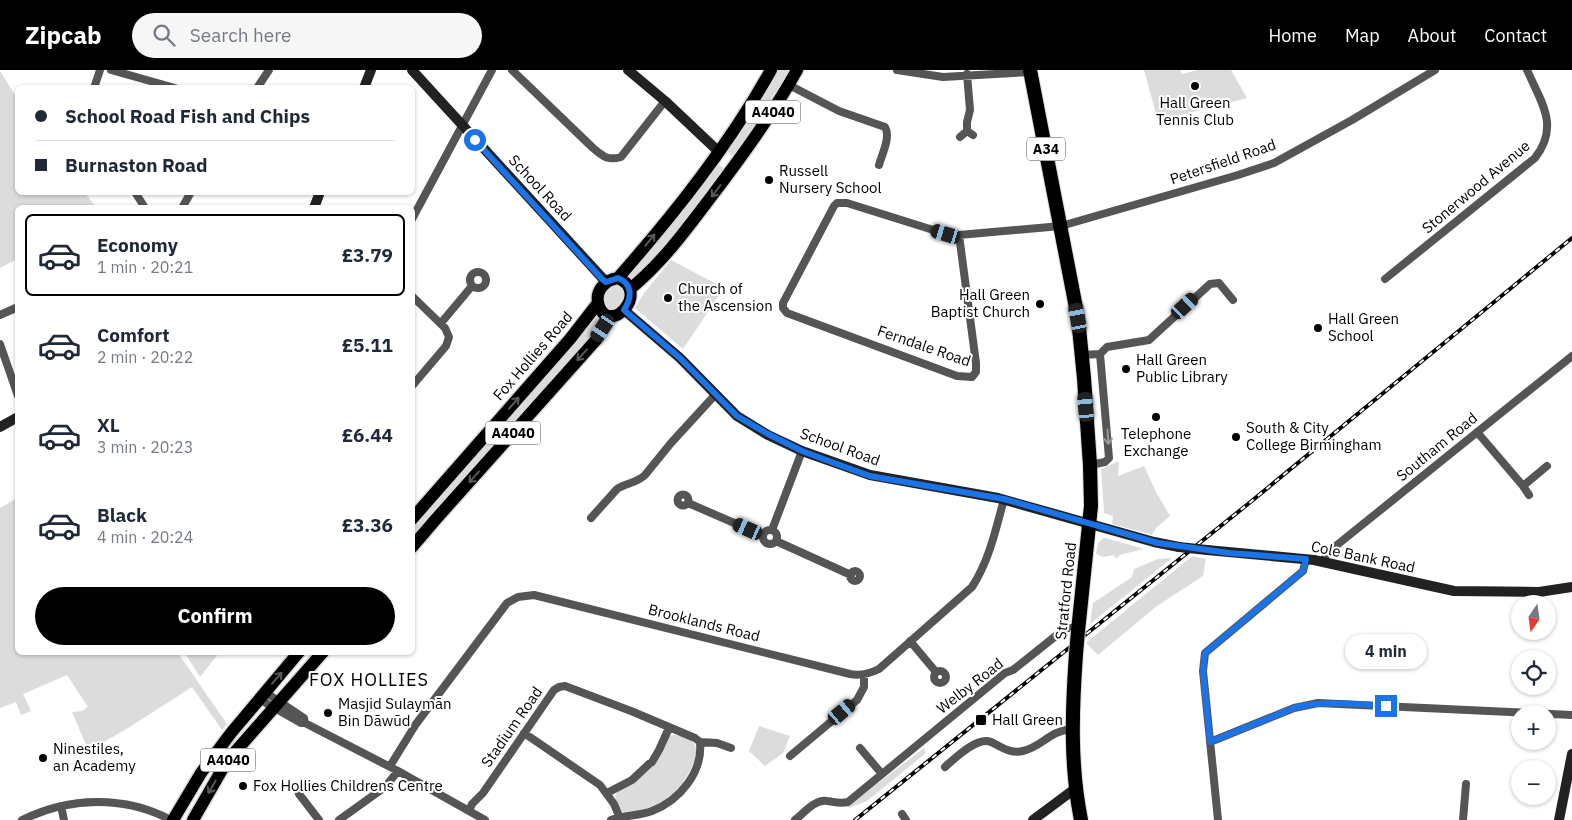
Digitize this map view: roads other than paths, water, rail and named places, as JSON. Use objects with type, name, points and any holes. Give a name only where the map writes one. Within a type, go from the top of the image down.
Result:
[{"type":"highway","name":"Stratford Road","points":[[1031,71],[1078,318],[1090,465],[1090,525],[1076,654],[1072,729],[1076,788],[1081,820]]},
{"type":"main road","points":[[365,85],[371,70]]},
{"type":"main road","name":"School Road","points":[[412,70],[606,282]]},
{"type":"main road","points":[[628,70],[665,101],[719,152],[736,164]]},
{"type":"main road","name":"A4040","points":[[618,278],[719,152],[753,102],[771,70]]},
{"type":"main road","name":"A4040","points":[[630,289],[683,236],[758,134],[797,70]]},
{"type":"main road","points":[[618,278],[626,283],[630,289],[629,301],[618,316],[602,313],[598,303],[600,290],[606,282],[618,278]]},
{"type":"main road","name":"Fox Hollies Road","points":[[415,516],[570,339],[598,303]]},
{"type":"main road","name":"School Road","points":[[624,310],[680,358],[737,416],[802,451],[870,476],[1004,499],[1090,525]]},
{"type":"main road","name":"A4040","points":[[415,543],[596,340],[611,316]]},
{"type":"main road","points":[[0,428],[15,419]]},
{"type":"main road","name":"Cole Bank Road","points":[[1090,525],[1154,542],[1208,550],[1306,559],[1454,591],[1539,592],[1572,587]]},
{"type":"main road","name":"A4040","points":[[172,820],[201,772],[296,655]]},
{"type":"main road","name":"A4040","points":[[193,820],[227,761],[320,655]]},
{"type":"main road","points":[[1559,820],[1572,754]]},
{"type":"main road","points":[[1033,820],[1076,788]]},
{"type":"street","points":[[95,85],[100,70]]},
{"type":"street","points":[[111,70],[164,85]]},
{"type":"street","points":[[259,85],[269,70]]},
{"type":"street","points":[[415,213],[492,70]]},
{"type":"street","points":[[512,70],[593,148],[604,157],[612,159],[621,157],[665,101]]},
{"type":"street","points":[[897,70],[930,76],[1031,71]]},
{"type":"street","name":"Petersfield Road","points":[[787,313],[783,308],[783,303],[837,203],[847,203],[946,234],[959,235],[1061,226],[1274,163],[1352,120],[1435,70]]},
{"type":"street","name":"Stonerwood Avenue","points":[[1385,279],[1535,158],[1542,150],[1547,136],[1548,120],[1528,70]]},
{"type":"street","points":[[960,138],[970,133],[967,122],[970,110],[967,74]]},
{"type":"street","points":[[789,85],[839,111],[885,127],[888,130],[888,136],[879,165]]},
{"type":"street","name":"Ferndale Road","points":[[787,313],[957,376],[972,377],[976,372],[976,363],[959,235]]},
{"type":"street","points":[[1090,465],[1105,462],[1109,458],[1100,354],[1106,347],[1149,340],[1210,284],[1219,283],[1233,300]]},
{"type":"street","points":[[442,323],[472,286]]},
{"type":"street","points":[[415,299],[442,323],[449,337],[446,346],[415,382]]},
{"type":"street","points":[[0,315],[15,308]]},
{"type":"street","points":[[0,344],[15,387]]},
{"type":"street","points":[[1081,355],[1100,354]]},
{"type":"street","name":"Southam Road","points":[[1323,562],[1327,553],[1572,356]]},
{"type":"street","points":[[591,518],[621,486],[640,479],[645,475],[671,443],[715,395]]},
{"type":"street","points":[[1477,432],[1530,495]]},
{"type":"street","points":[[772,530],[802,451]]},
{"type":"street","points":[[1523,486],[1547,466]]},
{"type":"street","points":[[790,756],[857,700],[864,687],[864,675],[879,669],[972,588],[980,575],[1004,499]]},
{"type":"street","points":[[688,503],[762,535]]},
{"type":"street","points":[[762,535],[767,530],[772,530],[777,534],[776,541]]},
{"type":"street","points":[[762,535],[763,540],[767,544],[772,544],[776,541]]},
{"type":"street","points":[[776,541],[851,575]]},
{"type":"street","points":[[1218,820],[1203,671],[1205,653],[1303,571],[1306,559]]},
{"type":"street","name":"Brooklands Road","points":[[390,766],[416,724],[507,603],[525,595],[534,595],[850,674],[864,675]]},
{"type":"street","name":"Welby Road","points":[[795,820],[815,803],[824,800],[842,804],[848,802],[1005,672],[1012,670],[1068,628],[1079,630]]},
{"type":"street","points":[[910,641],[936,672]]},
{"type":"street","name":"Stadium Road","points":[[469,811],[472,804],[483,793],[554,690],[559,687],[565,686],[632,711],[695,738],[700,742],[717,743],[731,748]]},
{"type":"street","points":[[262,696],[301,723],[306,722],[390,766],[485,820]]},
{"type":"street","points":[[1210,742],[1294,708],[1318,703],[1572,715]]},
{"type":"street","points":[[607,793],[632,780],[650,763],[659,750],[669,728]]},
{"type":"street","points":[[945,767],[973,745],[980,742],[990,742],[999,748],[1016,752],[1024,751],[1055,732],[1072,729]]},
{"type":"street","points":[[524,733],[600,785],[614,804],[619,816]]},
{"type":"street","points":[[792,741],[798,749]]},
{"type":"street","points":[[611,820],[619,816],[653,810],[674,799],[685,789],[698,762],[701,750],[700,742]]},
{"type":"street","points":[[860,748],[882,774]]},
{"type":"street","points":[[339,820],[384,787],[398,771]]},
{"type":"street","points":[[1463,820],[1466,784]]},
{"type":"street","points":[[299,794],[319,820]]},
{"type":"street","points":[[22,820],[41,811],[93,801],[130,805],[172,820]]},
{"type":"street","points":[[61,806],[64,820]]},
{"type":"railway","points":[[855,820],[1248,504],[1572,238]]},
{"type":"place","name":"Hall Green Tennis Club","points":[[1195,86]]},
{"type":"place","name":"Russell Nursery School","points":[[769,180]]},
{"type":"place","name":"Church of the Ascension","points":[[668,298]]},
{"type":"place","name":"Hall Green Baptist Church","points":[[1040,304]]},
{"type":"place","name":"Hall Green School","points":[[1318,328]]},
{"type":"place","name":"Hall Green Public Library","points":[[1126,369]]},
{"type":"place","name":"Telephone Exchange","points":[[1156,417]]},
{"type":"place","name":"South & City College Birmingham","points":[[1236,437]]},
{"type":"place","name":"Masjid Sulaymān Bin Dāwūd","points":[[328,713]]},
{"type":"place","name":"Hall Green","points":[[981,720]]},
{"type":"place","name":"Ninestiles, an Academy","points":[[43,758]]},
{"type":"place","name":"Fox Hollies Childrens Centre","points":[[243,786]]},
{"type":"district","name":"FOX HOLLIES","points":[[369,680]]}]
